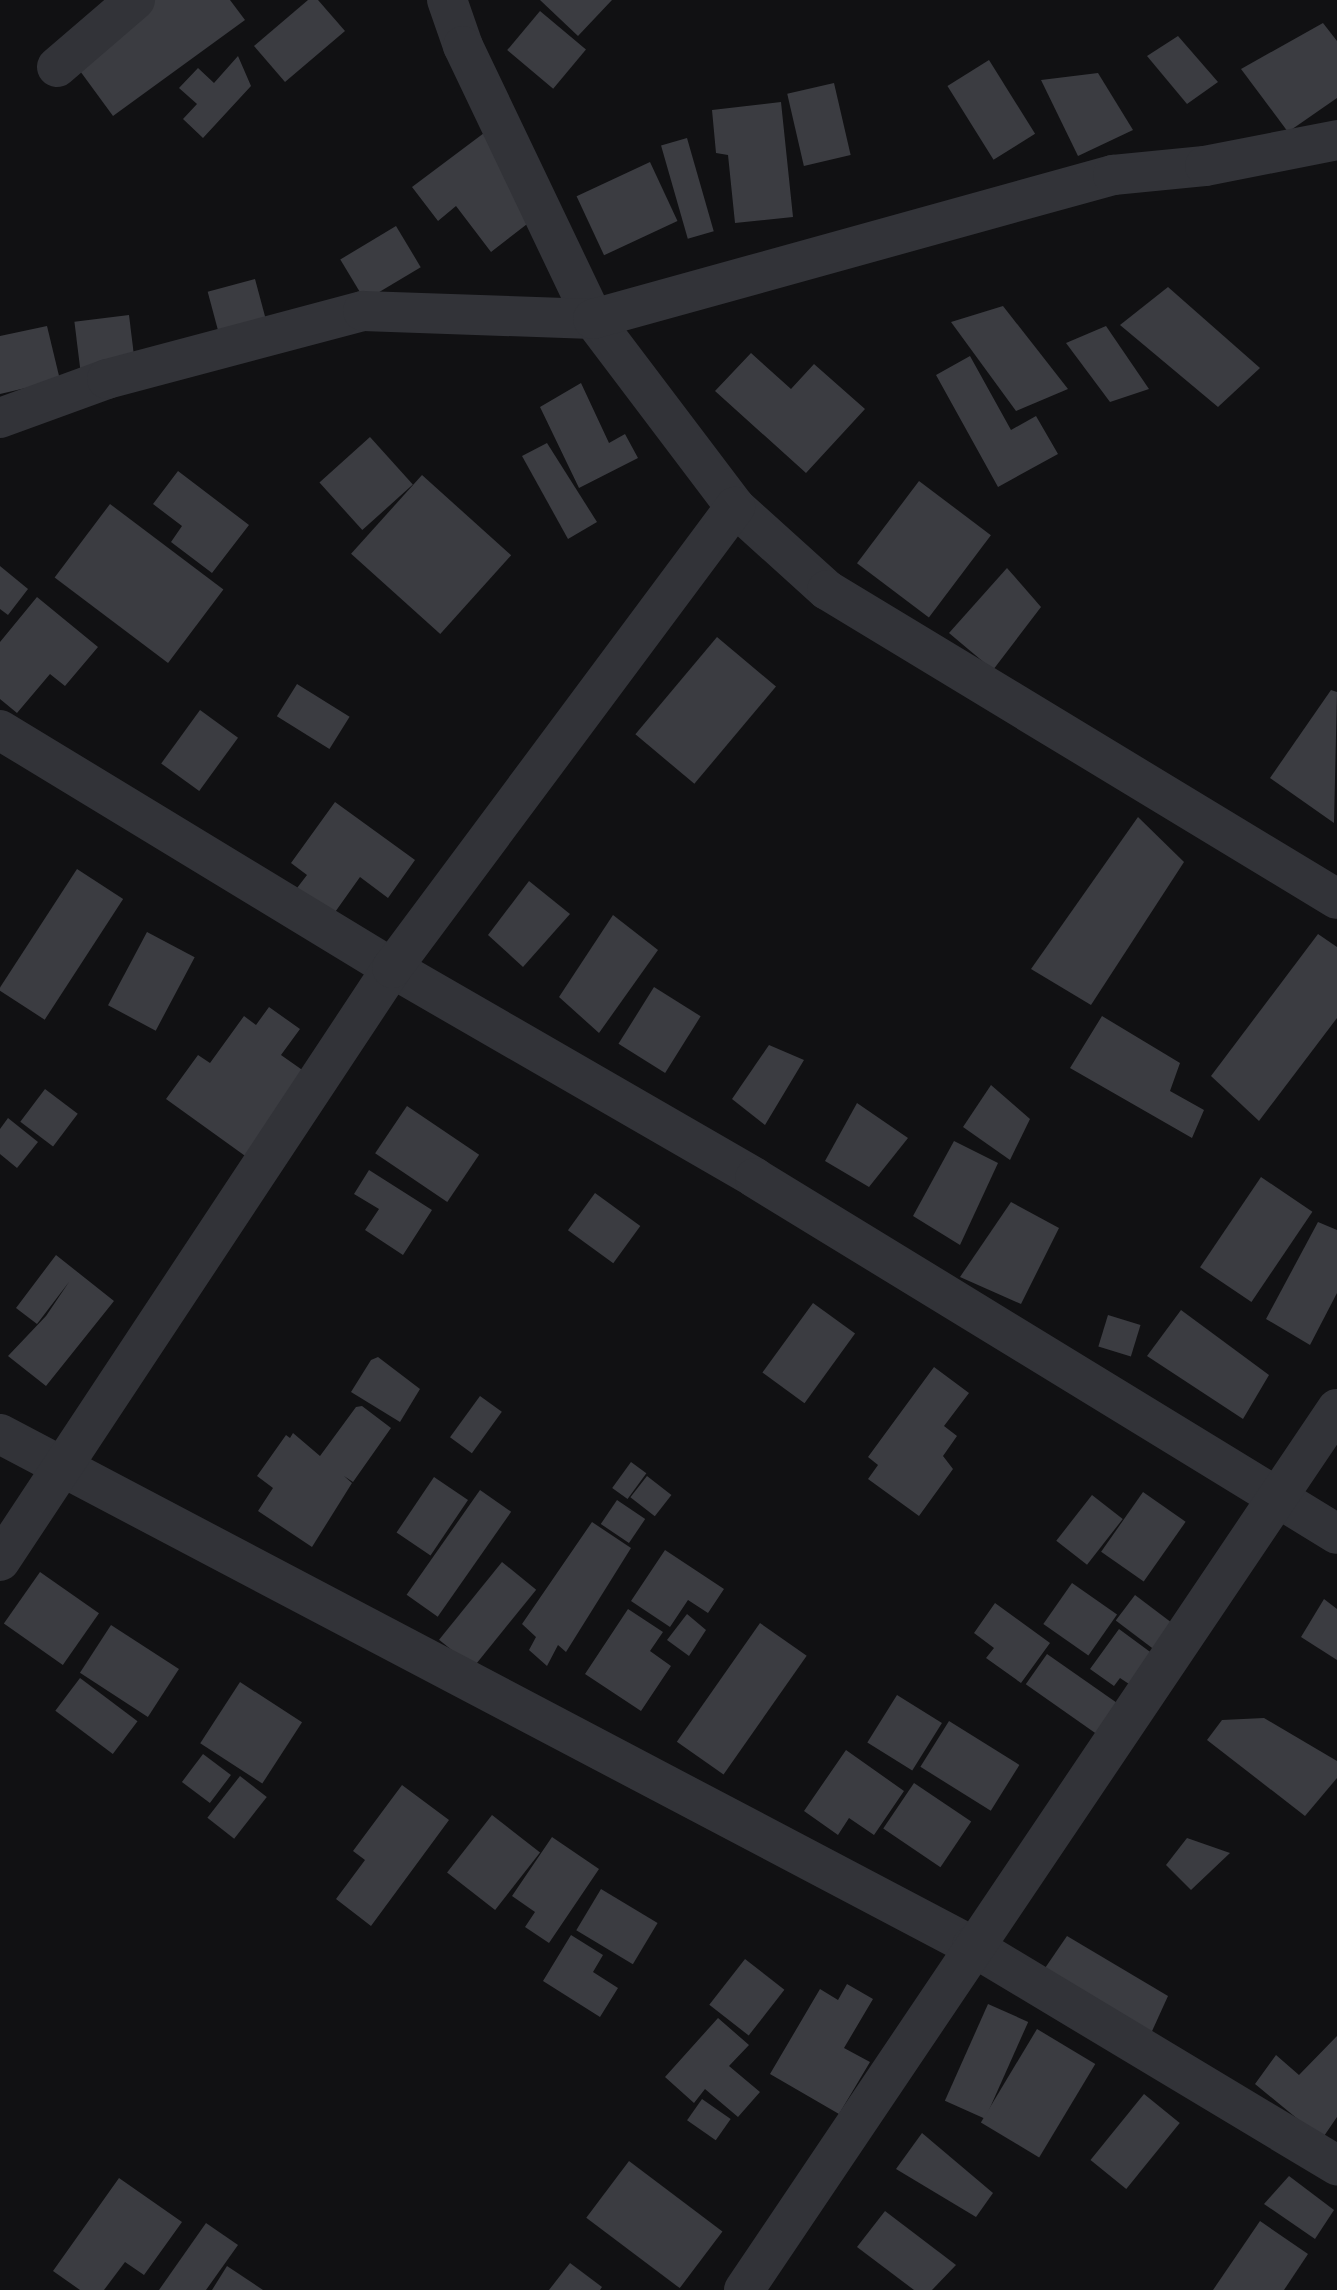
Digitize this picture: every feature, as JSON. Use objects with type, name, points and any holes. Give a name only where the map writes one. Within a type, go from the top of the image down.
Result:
[{"type":"street","points":[[57,67],[135,0]]},
{"type":"street","points":[[447,0],[463,46],[593,319],[735,507],[827,590],[1337,899]]},
{"type":"street","points":[[0,418],[107,379],[363,311],[593,319],[1113,175],[1205,166],[1337,140]]},
{"type":"street","points":[[0,1561],[392,968],[735,507]]},
{"type":"street","points":[[0,730],[392,968],[755,1178],[1337,1534]]},
{"type":"street","points":[[744,2290],[972,1946],[1337,1409]]},
{"type":"street","points":[[0,1434],[59,1468],[972,1946],[1337,2165]]},
{"type":"building","points":[[155,0],[230,0],[245,20],[113,116],[72,60]]},
{"type":"building","points":[[308,0],[318,0],[345,31],[285,82],[254,46]]},
{"type":"building","points":[[540,0],[612,0],[578,36]]},
{"type":"building","points":[[540,11],[586,50],[553,89],[507,50]]},
{"type":"building","points":[[1323,23],[1337,41],[1337,98],[1288,132],[1241,69]]},
{"type":"building","points":[[1178,36],[1218,82],[1187,104],[1147,56]]},
{"type":"building","points":[[238,56],[251,86],[203,138],[183,119],[197,104],[179,88],[198,68],[214,83]]},
{"type":"building","points":[[989,60],[1035,134],[994,160],[947,86]]},
{"type":"building","points":[[1098,73],[1133,130],[1078,156],[1041,80]]},
{"type":"building","points":[[834,83],[851,155],[804,166],[787,94]]},
{"type":"building","points":[[781,102],[793,217],[735,223],[728,155],[716,153],[712,110]]},
{"type":"building","points":[[484,133],[544,211],[491,252],[456,206],[438,221],[412,187]]},
{"type":"building","points":[[687,138],[714,231],[688,239],[661,145]]},
{"type":"building","points":[[650,162],[677,221],[604,255],[577,196]]},
{"type":"building","points":[[396,226],[421,267],[365,301],[340,259]]},
{"type":"building","points":[[255,279],[266,321],[219,333],[208,292]]},
{"type":"building","points":[[1168,287],[1260,368],[1218,407],[1120,325]]},
{"type":"building","points":[[1003,306],[1068,389],[1016,411],[951,322]]},
{"type":"building","points":[[129,315],[135,365],[81,371],[74,322]]},
{"type":"building","points":[[47,326],[60,380],[0,394],[0,336]]},
{"type":"building","points":[[1106,326],[1149,389],[1110,402],[1066,343]]},
{"type":"building","points":[[751,353],[791,389],[814,364],[865,409],[806,473],[715,391]]},
{"type":"building","points":[[970,356],[1011,430],[1036,416],[1058,454],[998,487],[936,375]]},
{"type":"building","points":[[581,383],[609,443],[625,434],[638,458],[579,488],[540,407]]},
{"type":"building","points":[[370,437],[413,485],[362,530],[319,483]]},
{"type":"building","points":[[547,443],[597,522],[568,539],[522,456]]},
{"type":"building","points":[[178,471],[249,525],[212,573],[171,542],[182,526],[153,504]]},
{"type":"building","points":[[422,475],[511,555],[440,634],[351,554]]},
{"type":"building","points":[[919,481],[991,535],[929,617],[857,563]]},
{"type":"building","points":[[110,504],[223,589],[168,663],[55,577]]},
{"type":"building","points":[[0,566],[28,589],[8,615],[0,609]]},
{"type":"building","points":[[1007,568],[1041,607],[993,670],[949,633]]},
{"type":"building","points":[[37,597],[98,647],[65,686],[50,674],[17,713],[0,699],[0,642]]},
{"type":"building","points":[[717,637],[776,686],[694,784],[635,734]]},
{"type":"building","points":[[297,684],[350,717],[329,749],[277,716]]},
{"type":"building","points":[[1331,690],[1337,692],[1334,823],[1270,778]]},
{"type":"building","points":[[200,710],[238,738],[199,791],[161,763]]},
{"type":"building","points":[[335,802],[415,860],[388,898],[360,877],[333,915],[297,888],[307,875],[291,863]]},
{"type":"building","points":[[1138,817],[1184,862],[1091,1005],[1031,969]]},
{"type":"building","points":[[77,869],[123,899],[45,1020],[0,991],[0,988]]},
{"type":"building","points":[[529,881],[570,914],[523,967],[488,935]]},
{"type":"building","points":[[613,915],[658,950],[599,1033],[559,997]]},
{"type":"building","points":[[147,932],[195,957],[156,1031],[108,1005]]},
{"type":"building","points":[[1318,934],[1337,947],[1337,1018],[1259,1121],[1211,1076]]},
{"type":"building","points":[[654,987],[701,1016],[665,1073],[618,1044]]},
{"type":"building","points":[[269,1007],[300,1029],[281,1055],[308,1074],[248,1158],[166,1099],[198,1055],[210,1063],[244,1016],[256,1025]]},
{"type":"building","points":[[1102,1016],[1180,1063],[1170,1091],[1204,1110],[1192,1138],[1070,1068]]},
{"type":"building","points":[[769,1045],[804,1060],[765,1125],[732,1099]]},
{"type":"building","points":[[991,1085],[1030,1119],[1010,1160],[963,1127]]},
{"type":"building","points":[[45,1089],[78,1114],[53,1146],[20,1122]]},
{"type":"building","points":[[857,1103],[908,1138],[869,1187],[825,1161]]},
{"type":"building","points":[[407,1106],[479,1155],[447,1202],[375,1153]]},
{"type":"building","points":[[8,1118],[38,1142],[17,1168],[0,1154],[0,1129]]},
{"type":"building","points":[[954,1141],[998,1163],[960,1245],[913,1216]]},
{"type":"building","points":[[369,1170],[432,1210],[403,1255],[365,1230],[379,1209],[354,1194]]},
{"type":"building","points":[[1261,1177],[1312,1212],[1251,1302],[1200,1267]]},
{"type":"building","points":[[595,1193],[640,1226],[613,1263],[568,1230]]},
{"type":"building","points":[[1011,1202],[1059,1228],[1021,1304],[960,1277]]},
{"type":"building","points":[[1318,1222],[1337,1230],[1337,1293],[1310,1345],[1266,1319]]},
{"type":"building","points":[[56,1255],[114,1301],[46,1386],[8,1356],[46,1316],[69,1282],[37,1324],[16,1308]]},
{"type":"building","points":[[813,1303],[855,1334],[805,1403],[762,1373]]},
{"type":"building","points":[[1181,1310],[1269,1375],[1243,1419],[1147,1356]]},
{"type":"building","points":[[1108,1315],[1141,1325],[1131,1356],[1098,1347]]},
{"type":"building","points":[[378,1357],[420,1389],[400,1422],[351,1392],[371,1360]]},
{"type":"building","points":[[934,1367],[969,1393],[944,1426],[957,1436],[943,1456],[953,1469],[919,1516],[868,1479],[878,1465],[868,1457]]},
{"type":"building","points":[[480,1396],[502,1412],[472,1453],[450,1437]]},
{"type":"building","points":[[362,1406],[391,1428],[353,1482],[344,1476],[352,1483],[312,1547],[258,1511],[273,1488],[257,1476],[286,1435],[290,1438],[293,1433],[320,1456],[356,1407]]},
{"type":"building","points":[[631,1462],[646,1473],[628,1499],[612,1488]]},
{"type":"building","points":[[647,1476],[671,1495],[655,1516],[630,1497]]},
{"type":"building","points":[[434,1477],[468,1500],[431,1555],[397,1533]]},
{"type":"building","points":[[480,1490],[511,1512],[438,1617],[407,1595]]},
{"type":"building","points":[[1143,1492],[1186,1522],[1144,1582],[1101,1552]]},
{"type":"building","points":[[1092,1495],[1123,1519],[1087,1565],[1056,1541]]},
{"type":"building","points":[[617,1500],[645,1519],[629,1543],[601,1524]]},
{"type":"building","points":[[592,1522],[631,1548],[566,1652],[558,1645],[547,1666],[529,1650],[536,1637],[522,1624]]},
{"type":"building","points":[[665,1550],[724,1589],[708,1613],[688,1600],[670,1627],[631,1601]]},
{"type":"building","points":[[502,1562],[536,1590],[473,1667],[439,1640]]},
{"type":"building","points":[[40,1572],[99,1613],[63,1665],[4,1624]]},
{"type":"building","points":[[1072,1583],[1117,1615],[1088,1656],[1043,1624]]},
{"type":"building","points":[[1135,1595],[1181,1630],[1162,1655],[1116,1621]]},
{"type":"building","points":[[1324,1599],[1337,1609],[1337,1660],[1301,1637]]},
{"type":"building","points":[[995,1603],[1050,1643],[1021,1683],[986,1658],[994,1648],[974,1633]]},
{"type":"building","points":[[628,1609],[663,1632],[650,1651],[671,1666],[641,1711],[585,1674]]},
{"type":"building","points":[[687,1614],[706,1630],[689,1656],[667,1640]]},
{"type":"building","points":[[760,1623],[807,1656],[724,1774],[677,1742]]},
{"type":"building","points":[[111,1625],[179,1669],[148,1717],[80,1673]]},
{"type":"building","points":[[1119,1629],[1157,1657],[1135,1688],[1120,1678],[1114,1686],[1090,1669]]},
{"type":"building","points":[[1047,1654],[1123,1707],[1102,1738],[1026,1684]]},
{"type":"building","points":[[80,1678],[138,1721],[113,1754],[55,1711]]},
{"type":"building","points":[[240,1682],[302,1722],[262,1784],[200,1743]]},
{"type":"building","points":[[897,1695],[942,1723],[912,1771],[867,1742]]},
{"type":"building","points":[[1264,1718],[1337,1761],[1337,1778],[1305,1816],[1207,1740],[1222,1720]]},
{"type":"building","points":[[949,1721],[1019,1765],[991,1811],[920,1767]]},
{"type":"building","points":[[846,1750],[904,1791],[874,1835],[849,1818],[838,1835],[804,1811]]},
{"type":"building","points":[[203,1754],[231,1775],[210,1803],[182,1782]]},
{"type":"building","points":[[240,1776],[267,1797],[234,1839],[207,1818]]},
{"type":"building","points":[[914,1783],[971,1822],[940,1867],[883,1829]]},
{"type":"building","points":[[402,1785],[449,1820],[371,1926],[336,1899],[365,1860],[353,1851]]},
{"type":"building","points":[[492,1815],[540,1853],[495,1910],[447,1873]]},
{"type":"building","points":[[552,1837],[599,1869],[549,1943],[525,1927],[535,1912],[512,1896]]},
{"type":"building","points":[[1187,1838],[1230,1853],[1191,1890],[1166,1865]]},
{"type":"building","points":[[601,1889],[658,1923],[633,1964],[576,1930]]},
{"type":"building","points":[[571,1935],[603,1955],[593,1972],[618,1988],[600,2017],[543,1981]]},
{"type":"building","points":[[1067,1936],[1168,1996],[1148,2040],[1043,1971]]},
{"type":"building","points":[[745,1959],[784,1990],[749,2035],[709,2005]]},
{"type":"building","points":[[847,1984],[873,1999],[844,2048],[870,2062],[839,2114],[770,2074],[820,1989],[838,2000]]},
{"type":"building","points":[[988,2004],[1028,2022],[985,2119],[945,2101]]},
{"type":"building","points":[[718,2018],[749,2045],[729,2066],[760,2092],[738,2117],[705,2089],[694,2103],[665,2077]]},
{"type":"building","points":[[1037,2029],[1095,2064],[1039,2157],[981,2122]]},
{"type":"building","points":[[1337,2036],[1337,2117],[1322,2139],[1255,2084],[1276,2055],[1299,2075]]},
{"type":"building","points":[[1144,2094],[1180,2123],[1126,2189],[1091,2160]]},
{"type":"building","points":[[702,2099],[731,2119],[716,2140],[687,2120]]},
{"type":"building","points":[[922,2133],[993,2193],[976,2217],[896,2169]]},
{"type":"building","points":[[629,2161],[722,2231],[680,2288],[586,2218]]},
{"type":"building","points":[[1289,2176],[1334,2210],[1315,2239],[1264,2204]]},
{"type":"building","points":[[119,2178],[182,2222],[144,2275],[125,2262],[104,2290],[80,2290],[53,2271]]},
{"type":"building","points":[[885,2211],[956,2265],[932,2290],[914,2290],[857,2247]]},
{"type":"building","points":[[1260,2221],[1308,2254],[1284,2290],[1213,2290]]},
{"type":"building","points":[[206,2223],[238,2245],[206,2290],[159,2290]]},
{"type":"building","points":[[570,2263],[602,2287],[600,2290],[549,2290]]},
{"type":"building","points":[[227,2266],[263,2290],[212,2290]]}]
